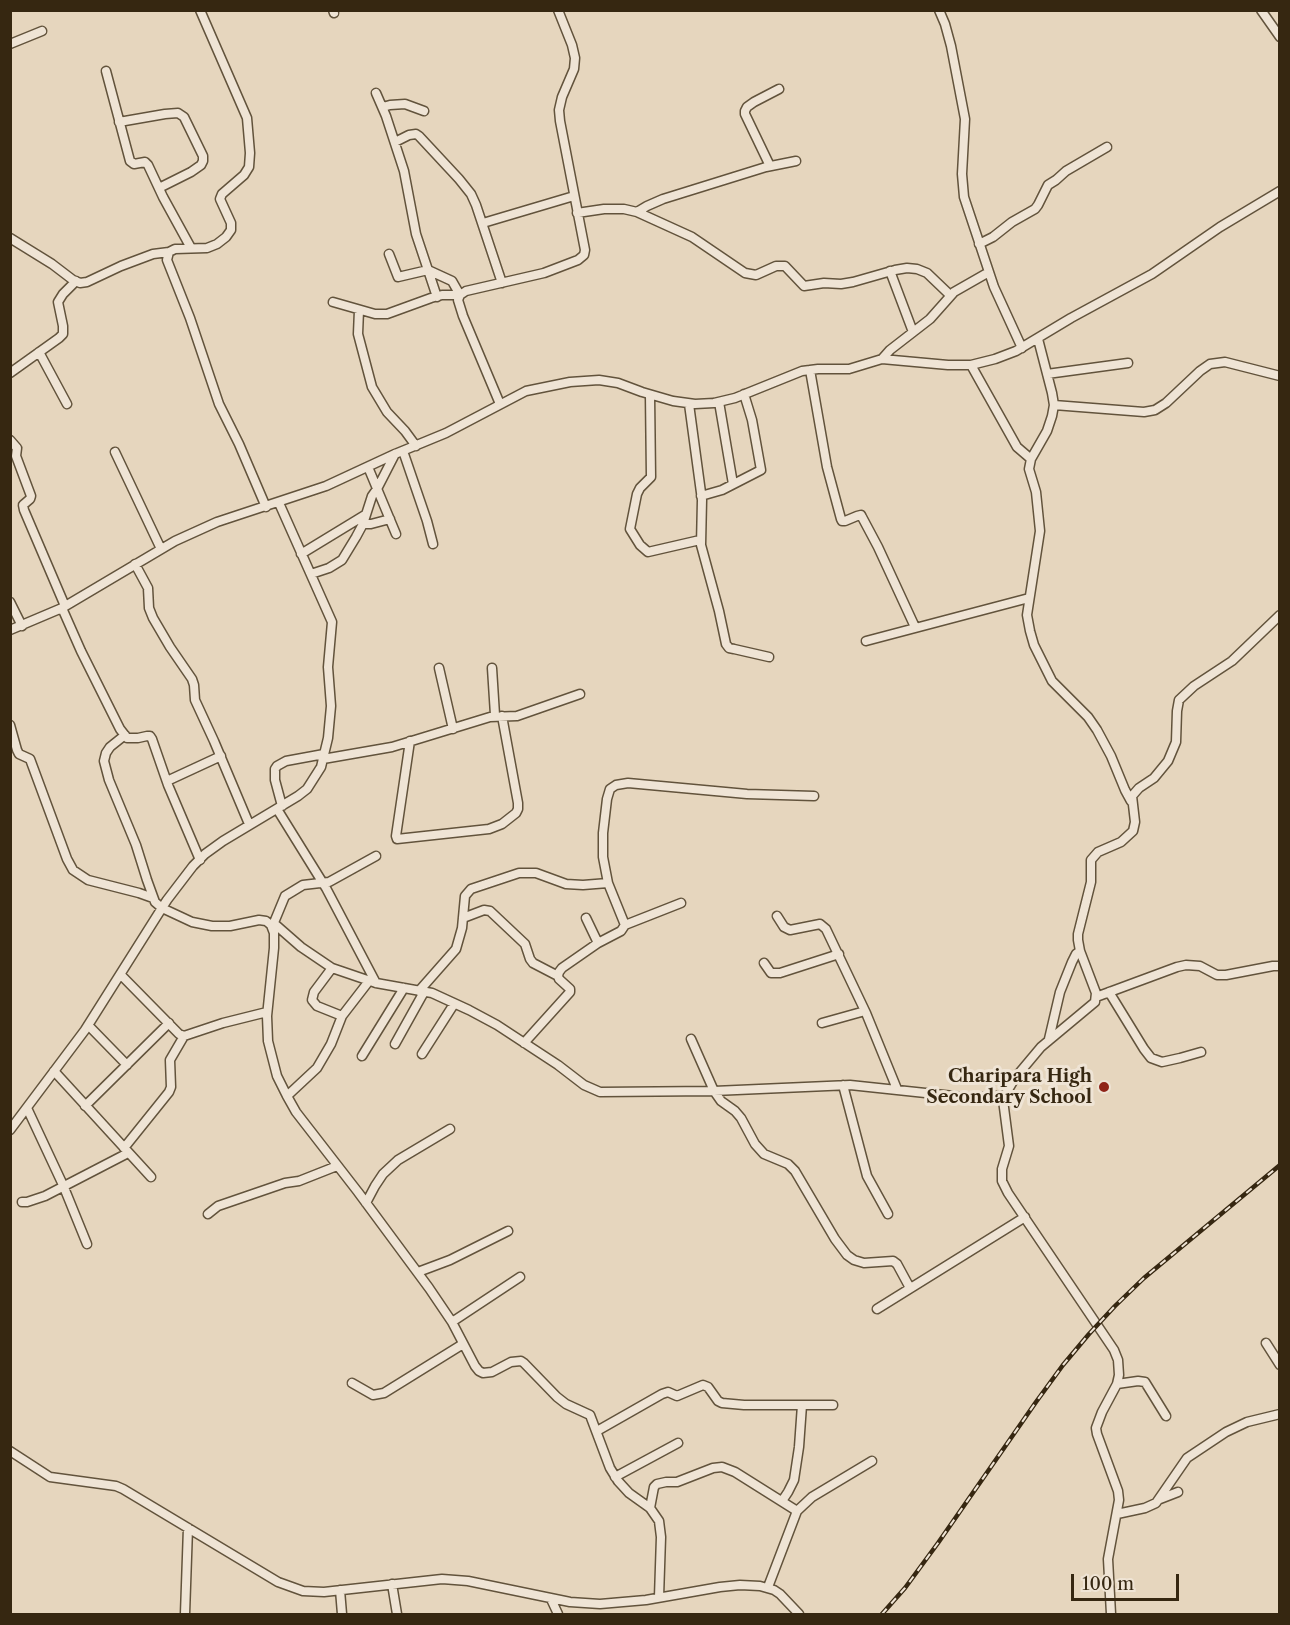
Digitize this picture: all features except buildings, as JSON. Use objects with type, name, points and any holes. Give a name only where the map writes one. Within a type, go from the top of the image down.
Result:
[{"type":"street","points":[[10,238],[80,283],[153,254],[175,249],[207,248],[226,237],[231,230],[231,223],[220,199],[222,194],[244,176],[249,167],[247,118],[200,10]]},
{"type":"street","points":[[333,302],[375,314],[387,314],[436,297],[460,295],[466,291],[544,273],[578,260],[584,255],[585,250],[559,110],[561,97],[574,69],[575,58],[558,10]]},
{"type":"street","points":[[939,10],[951,46],[965,120],[962,174],[964,197],[989,272],[1022,348]]},
{"type":"street","points":[[1261,10],[1280,36]]},
{"type":"street","points":[[10,44],[42,31]]},
{"type":"street","points":[[105,71],[130,161],[134,164],[145,162],[191,248]]},
{"type":"street","points":[[770,166],[745,111],[754,102],[779,89]]},
{"type":"street","points":[[376,93],[383,107],[404,171],[416,234],[436,297]]},
{"type":"street","points":[[383,107],[398,103],[424,111]]},
{"type":"street","points":[[119,122],[178,113],[184,117],[203,156],[203,161],[190,172],[159,188]]},
{"type":"street","points":[[395,142],[409,135],[419,136],[471,194],[502,283]]},
{"type":"street","points":[[979,243],[998,234],[1012,222],[1035,209],[1048,185],[1066,171],[1107,147]]},
{"type":"street","points":[[637,212],[663,200],[770,166],[796,161]]},
{"type":"street","points":[[10,630],[63,607],[175,541],[217,522],[326,486],[480,416],[526,391],[544,386],[599,380],[618,383],[689,404],[718,402],[802,371],[849,369],[882,359],[970,365],[995,359],[1022,348],[1071,318],[1152,274],[1220,227],[1280,191]]},
{"type":"street","points":[[483,223],[574,196]]},
{"type":"street","points":[[578,213],[624,209],[637,212],[692,237],[745,273],[756,275],[776,266],[785,266],[804,286],[809,287],[824,283],[853,282],[907,268],[917,269],[927,273],[950,295]]},
{"type":"street","points":[[169,252],[167,260],[190,318],[219,404],[266,507]]},
{"type":"street","points":[[389,254],[398,277],[428,270],[452,281],[460,295],[458,300],[463,316],[500,404]]},
{"type":"street","points":[[890,271],[913,332]]},
{"type":"street","points":[[882,359],[885,354],[930,318],[950,295],[989,272]]},
{"type":"street","points":[[10,373],[63,334],[58,302],[76,281]]},
{"type":"street","points":[[359,310],[358,334],[372,387],[387,412],[416,446]]},
{"type":"street","points":[[1038,339],[1054,405],[1047,431],[1031,459],[1029,469],[1036,492],[1040,531],[1027,615],[1029,631],[1052,681],[1088,717],[1097,730],[1131,802],[1134,818],[1133,831],[1121,842],[1098,852],[1091,860],[1091,882],[1078,934],[1080,951],[1095,987],[1096,997],[1091,1006],[1049,1039],[1024,1066],[1005,1095],[1004,1106],[1009,1146],[1001,1175],[1008,1193],[1114,1350],[1119,1365],[1117,1384],[1101,1412],[1096,1428],[1118,1491],[1119,1506],[1108,1559],[1111,1614]]},
{"type":"street","points":[[39,352],[67,404]]},
{"type":"street","points":[[1054,405],[1144,412],[1155,410],[1210,364],[1225,362],[1280,376]]},
{"type":"street","points":[[1047,374],[1128,363]]},
{"type":"street","points":[[970,365],[1017,447],[1031,459]]},
{"type":"street","points":[[810,370],[827,467],[842,522],[861,515],[915,627]]},
{"type":"street","points":[[650,394],[651,477],[637,494],[630,529],[640,545],[648,552],[700,540]]},
{"type":"street","points":[[701,496],[722,490],[761,470],[752,420],[744,394]]},
{"type":"street","points":[[718,402],[733,484]]},
{"type":"street","points":[[689,404],[701,496],[702,553],[726,644],[729,648],[769,657]]},
{"type":"street","points":[[10,440],[17,448],[13,456],[31,495],[30,499],[22,505],[100,691],[127,738],[150,736],[200,860]]},
{"type":"street","points":[[115,452],[161,549]]},
{"type":"street","points":[[311,574],[329,568],[342,560],[364,519],[372,496],[399,452]]},
{"type":"street","points":[[399,452],[428,521],[433,544]]},
{"type":"street","points":[[368,467],[396,534]]},
{"type":"street","points":[[10,1130],[15,1117],[27,1108],[88,1025],[162,908],[186,875],[222,840],[279,808],[307,789],[321,767],[328,738],[331,706],[328,667],[332,622],[279,503]]},
{"type":"street","points":[[364,519],[370,524],[390,519]]},
{"type":"street","points":[[301,554],[364,519]]},
{"type":"street","points":[[135,564],[148,588],[149,608],[153,618],[192,679],[195,700],[249,824]]},
{"type":"street","points":[[866,641],[1029,597]]},
{"type":"street","points":[[10,602],[22,626]]},
{"type":"street","points":[[1131,802],[1134,792],[1154,778],[1168,761],[1176,742],[1179,700],[1194,686],[1232,661],[1276,619]]},
{"type":"street","points":[[439,668],[453,729]]},
{"type":"street","points":[[410,741],[397,839],[489,829],[502,824],[516,813],[518,809],[499,716],[492,668]]},
{"type":"street","points":[[373,982],[323,883],[279,808],[275,780],[277,766],[286,761],[392,747],[499,716],[523,714],[580,694]]},
{"type":"street","points":[[10,725],[19,754],[30,759],[73,870],[88,880],[153,898]]},
{"type":"street","points":[[125,735],[110,747],[104,761],[109,780],[136,845],[153,898],[158,905],[192,922],[212,926],[266,921],[277,926],[301,947],[332,968],[373,982],[432,993],[497,1025],[584,1085],[600,1092],[714,1091],[855,1085],[963,1097],[1005,1095]]},
{"type":"street","points":[[167,782],[221,756]]},
{"type":"street","points":[[625,925],[608,884],[603,857],[603,833],[610,789],[616,785],[628,783],[747,794],[814,796]]},
{"type":"street","points":[[376,856],[329,882],[303,885],[285,896],[272,925],[274,948],[267,1012],[268,1041],[277,1076],[296,1112],[418,1272],[452,1322],[475,1366],[483,1373],[492,1372],[516,1361],[524,1363],[557,1397],[566,1404],[590,1415],[615,1477],[623,1488],[650,1508],[659,1521],[661,1530],[659,1597]]},
{"type":"street","points":[[395,1044],[421,991],[456,949],[462,928],[465,896],[471,889],[519,873],[536,873],[566,884],[608,884]]},
{"type":"street","points":[[558,976],[562,968],[598,943],[621,931],[625,925],[681,903]]},
{"type":"street","points":[[463,918],[484,910],[490,911],[525,944],[533,963],[558,976],[570,989],[570,992],[524,1043]]},
{"type":"street","points":[[777,916],[784,927],[789,930],[820,924],[826,929],[865,1011],[897,1089]]},
{"type":"street","points":[[586,918],[598,943]]},
{"type":"street","points":[[1049,1039],[1060,992],[1072,962],[1080,951]]},
{"type":"street","points":[[764,963],[771,973],[780,973],[839,954]]},
{"type":"street","points":[[1096,997],[1186,965],[1200,966],[1217,975],[1280,966]]},
{"type":"street","points":[[332,968],[314,992],[312,1000],[317,1006],[342,1016]]},
{"type":"street","points":[[121,975],[184,1036]]},
{"type":"street","points":[[287,1096],[317,1068],[331,1044],[342,1016],[373,982]]},
{"type":"street","points":[[362,1056],[404,988]]},
{"type":"street","points":[[1109,992],[1151,1058],[1162,1062],[1201,1052]]},
{"type":"street","points":[[422,1054],[454,1004]]},
{"type":"street","points":[[822,1023],[865,1011]]},
{"type":"street","points":[[22,1202],[45,1196],[126,1150],[169,1092],[171,1087],[170,1060],[184,1036],[267,1012]]},
{"type":"street","points":[[85,1106],[169,1023]]},
{"type":"street","points":[[88,1025],[127,1065]]},
{"type":"street","points":[[691,1039],[714,1091],[721,1101],[741,1118],[755,1144],[764,1154],[788,1164],[795,1171],[847,1255],[854,1260],[869,1264],[893,1261],[910,1288]]},
{"type":"street","points":[[54,1071],[151,1177]]},
{"type":"street","points":[[843,1085],[867,1176],[888,1214]]},
{"type":"street","points":[[27,1108],[63,1185],[87,1244]]},
{"type":"street","points":[[366,1203],[383,1174],[399,1160],[450,1129]]},
{"type":"street","points":[[208,1214],[218,1206],[337,1166]]},
{"type":"street","points":[[878,1309],[1025,1217]]},
{"type":"street","points":[[418,1272],[450,1260],[508,1231]]},
{"type":"street","points":[[452,1322],[520,1278]]},
{"type":"street","points":[[1266,1343],[1280,1365]]},
{"type":"street","points":[[352,1383],[373,1395],[384,1393],[462,1344]]},
{"type":"street","points":[[1117,1384],[1142,1380],[1166,1416]]},
{"type":"street","points":[[597,1431],[668,1392],[677,1395],[704,1385],[722,1403],[833,1405]]},
{"type":"street","points":[[782,1501],[794,1480],[802,1405]]},
{"type":"street","points":[[1160,1499],[1183,1463],[1194,1452],[1235,1427],[1280,1414]]},
{"type":"street","points":[[615,1477],[678,1443]]},
{"type":"street","points":[[10,1450],[50,1477],[116,1486],[123,1489],[278,1582],[303,1591],[315,1592],[433,1579],[453,1579],[551,1599],[600,1604],[621,1603],[740,1585],[768,1587],[780,1594],[799,1614]]},
{"type":"street","points":[[768,1587],[797,1511],[812,1497],[872,1461]]},
{"type":"street","points":[[650,1508],[654,1487],[657,1484],[683,1480],[718,1467],[729,1468],[797,1511]]},
{"type":"street","points":[[1117,1514],[1151,1506],[1178,1491]]},
{"type":"street","points":[[185,1614],[188,1527]]},
{"type":"street","points":[[392,1584],[397,1614]]},
{"type":"street","points":[[340,1590],[342,1614]]},
{"type":"street","points":[[551,1599],[558,1614]]},
{"type":"railway","points":[[882,1614],[905,1588],[1036,1402],[1089,1334],[1144,1278],[1280,1165]]},
{"type":"place","name":"Charipara High Secondary School","points":[[1104,1087]]}]
